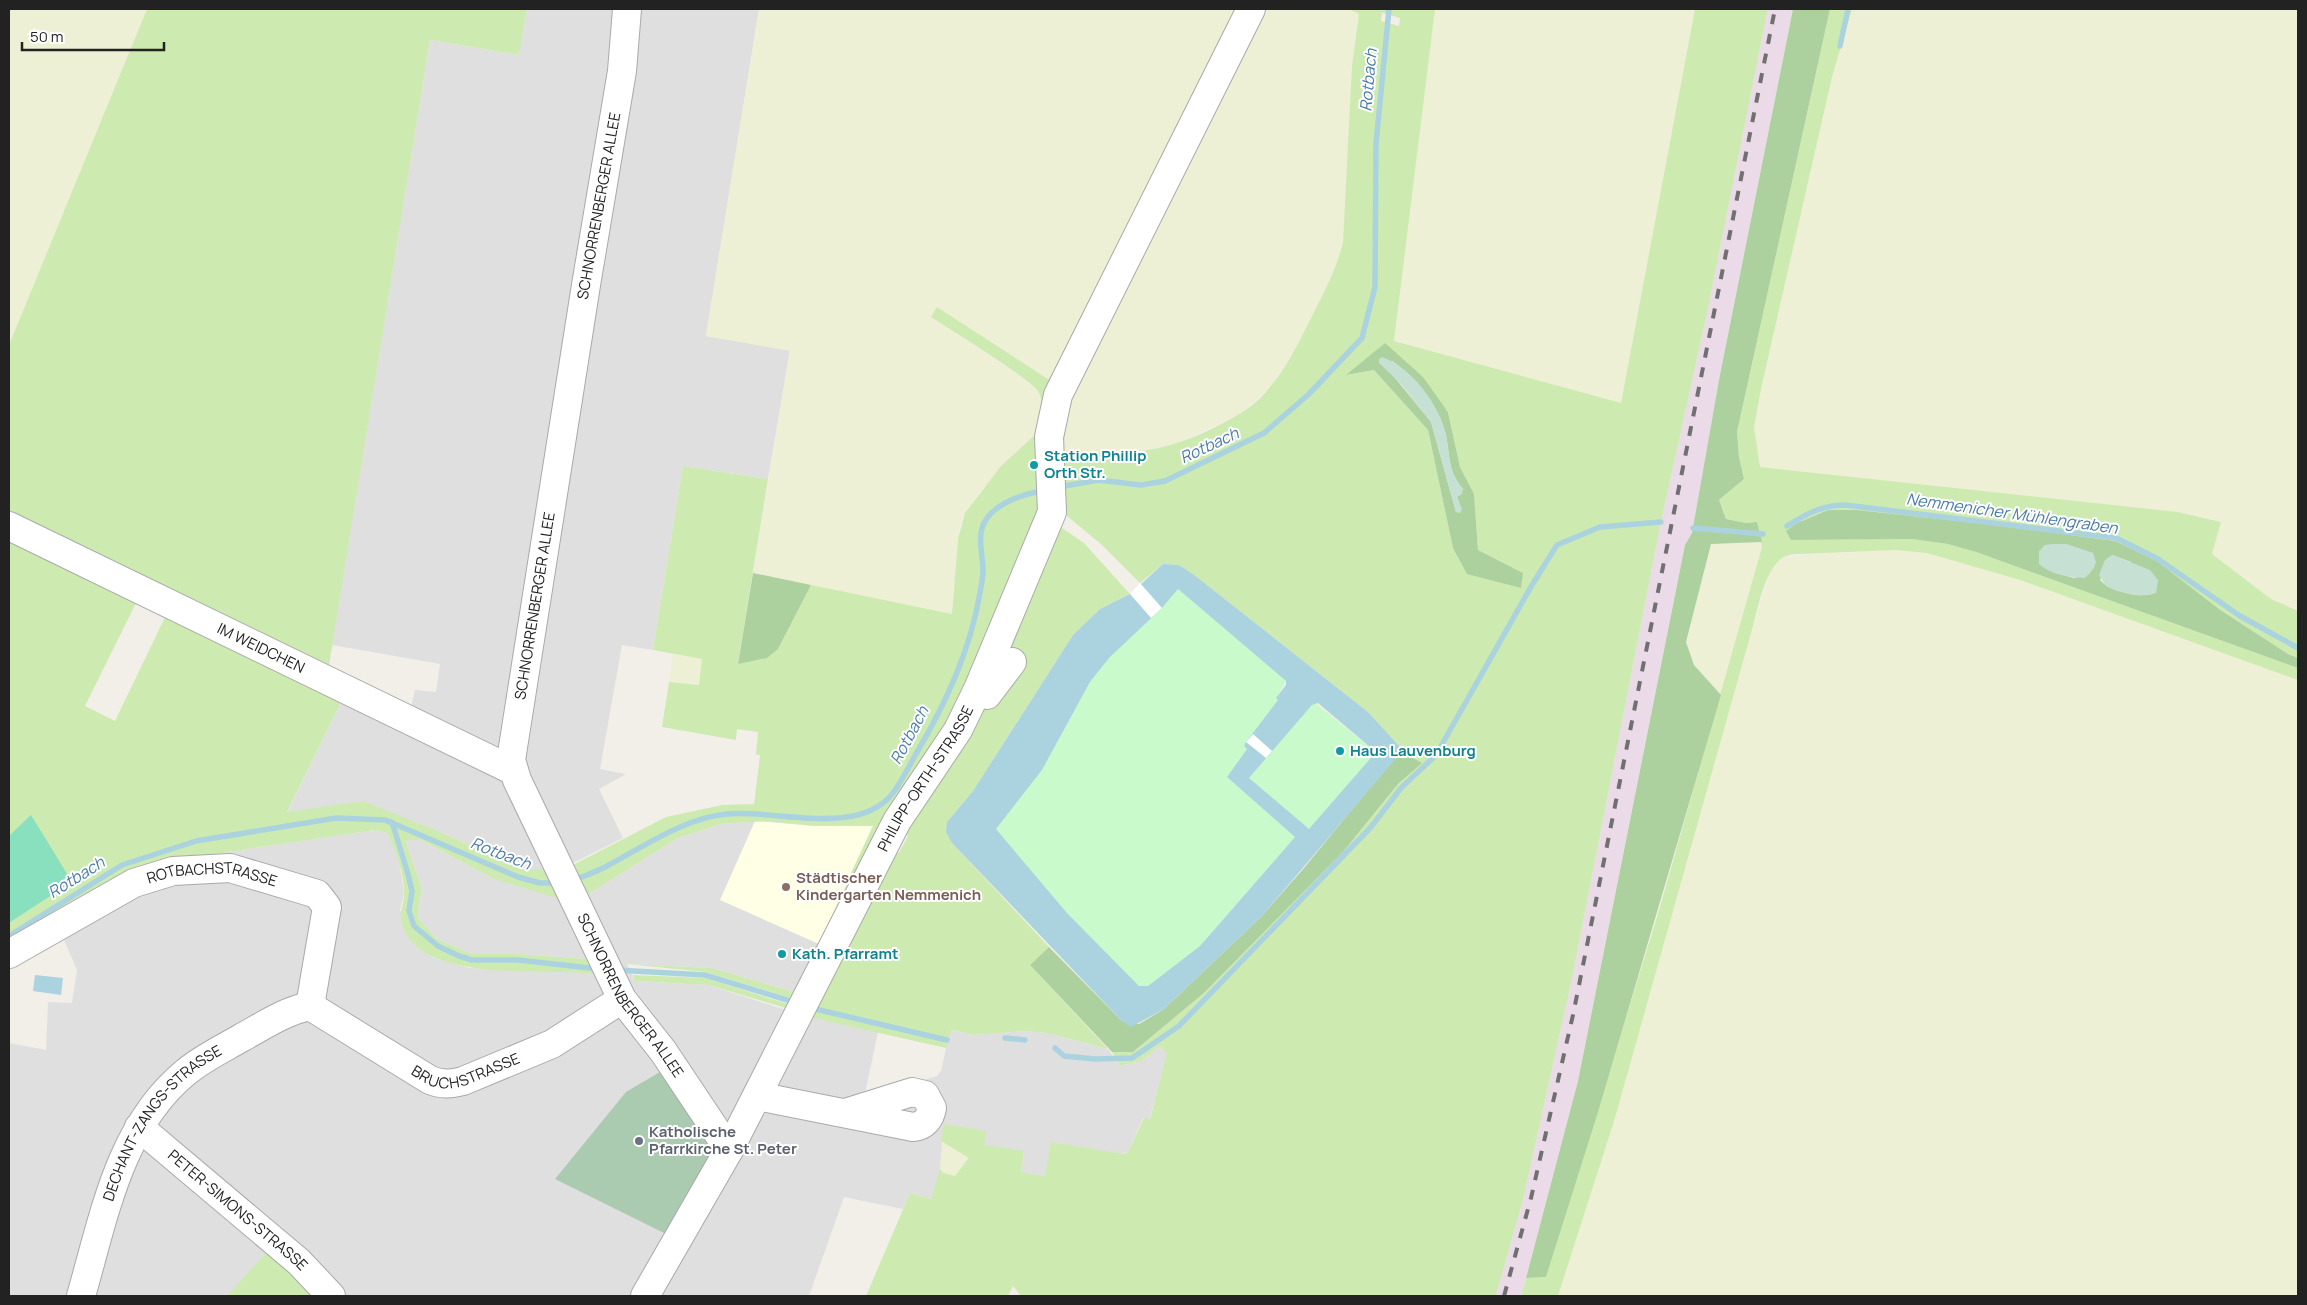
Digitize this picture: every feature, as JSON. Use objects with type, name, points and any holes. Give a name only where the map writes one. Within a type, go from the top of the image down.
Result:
[{"type":"street","name":"SCHNORRENBERGER ALLEE","points":[[627,9],[622,71],[512,747],[514,771],[558,868],[613,979],[729,1150]]},
{"type":"street","name":"PHILIPP-ORTH-STRASSE","points":[[645,1296],[729,1150],[897,821],[962,724],[986,672],[1052,512],[1050,424],[1058,395],[1251,9]]},
{"type":"street","name":"IM WEIDCHEN","points":[[9,526],[514,771]]},
{"type":"street","points":[[945,750],[1012,662]]},
{"type":"street","name":"ROTBACHSTRASSE","points":[[9,954],[124,888],[146,878],[172,871],[230,868],[317,894],[327,907],[310,1006]]},
{"type":"street","name":"BRUCHSTRASSE","points":[[310,1006],[430,1080],[441,1084],[448,1084],[463,1082],[552,1044],[613,979]]},
{"type":"street","name":"DECHANT-ZANGS-STRASSE","points":[[81,1296],[117,1174],[139,1127],[160,1098],[194,1066],[288,1012],[310,1006]]},
{"type":"street","points":[[757,1096],[845,1113]]},
{"type":"street","name":"PETER-SIMONS-STRASSE","points":[[139,1127],[299,1262],[331,1296]]},
{"type":"shaded area","points":[[9,9],[147,9],[9,345]]},
{"type":"shaded area","points":[[527,9],[759,9],[706,336],[790,350],[768,479],[683,466],[653,650],[622,645],[600,769],[626,774],[599,789],[623,838],[573,863],[589,894],[678,838],[721,824],[766,821],[815,826],[873,826],[797,993],[712,968],[627,964],[635,981],[708,985],[808,1017],[878,1032],[864,1098],[937,1076],[941,1071],[950,1030],[974,1035],[1023,1031],[1047,1033],[1108,1049],[1120,1066],[1141,1061],[1160,1046],[1167,1054],[1167,1061],[1149,1120],[1143,1118],[1128,1152],[1045,1176],[1021,1172],[1024,1151],[931,1199],[910,1193],[903,1209],[844,1197],[809,1296],[9,1296],[9,1043],[46,1050],[48,1002],[72,1003],[77,970],[61,933],[160,868],[208,855],[375,830],[387,833],[398,855],[404,893],[400,910],[419,948],[434,958],[469,968],[563,972],[588,959],[518,954],[472,954],[437,939],[419,919],[418,910],[422,889],[405,840],[421,840],[494,879],[540,869],[522,869],[440,832],[326,807],[287,813],[350,684],[410,712],[415,690],[436,692],[440,664],[332,645],[430,40],[519,55]]},
{"type":"shaded area","points":[[759,9],[1241,9],[1052,381],[937,307],[931,317],[1014,372],[1039,392],[1041,403],[1038,432],[983,488],[965,513],[960,525],[952,615],[753,573],[790,351],[706,336]]},
{"type":"shaded area","points":[[1264,9],[1349,9],[1359,13],[1352,65],[1346,218],[1338,266],[1296,348],[1270,388],[1241,413],[1175,445],[1112,454],[1064,451],[1065,423],[1081,374]]},
{"type":"shaded area","points":[[1435,9],[1695,9],[1621,403],[1394,341]]},
{"type":"shaded area","points":[[1768,9],[1793,9],[1719,380],[1692,533],[1685,545],[1578,1081],[1521,1296],[1496,1296],[1523,1200],[1572,979],[1660,527],[1708,309]]},
{"type":"shaded area","points":[[1852,9],[2298,9],[2298,611],[2271,599],[2212,554],[2221,521],[2178,512],[1760,468],[1754,427],[1761,389],[1832,77]]},
{"type":"shaded area","points":[[1382,357],[1404,369],[1414,378],[1423,388],[1437,411],[1446,435],[1452,470],[1463,489],[1462,494],[1457,497],[1462,509],[1460,513],[1456,512],[1431,422],[1401,384],[1379,363],[1379,359]]},
{"type":"shaded area","points":[[1762,542],[1721,695],[1694,665],[1686,642],[1711,544]]},
{"type":"shaded area","points":[[2067,544],[2093,553],[2096,562],[2094,568],[2085,578],[2060,575],[2049,571],[2039,564],[2039,551],[2045,545]]},
{"type":"shaded area","points":[[1895,550],[1927,553],[2020,580],[2298,680],[2298,1296],[1558,1296],[1615,1118],[1753,626],[1771,570],[1786,556]]},
{"type":"shaded area","points":[[2112,555],[2150,570],[2158,580],[2156,593],[2137,595],[2106,586],[2099,575],[2105,560]]},
{"type":"shaded area","points":[[673,654],[702,658],[699,685],[669,682]]},
{"type":"shaded area","name":"Städtischer Kindergarten Nemmenich","points":[[755,821],[815,826],[873,826],[819,944],[720,900]]},
{"type":"shaded area","points":[[665,1069],[714,1152],[670,1236],[555,1179],[626,1092]]},
{"type":"shaded area","points":[[942,1141],[969,1157],[955,1177],[943,1173],[940,1169]]},
{"type":"green space","points":[[147,9],[527,9],[519,55],[430,40],[328,672],[350,684],[287,812],[363,801],[440,832],[522,869],[548,869],[562,896],[556,898],[494,879],[421,840],[405,840],[422,889],[418,910],[419,919],[437,939],[472,954],[518,954],[589,959],[604,975],[523,972],[462,966],[435,958],[414,945],[401,920],[404,891],[398,861],[387,833],[375,830],[208,855],[160,868],[9,962],[9,923],[72,882],[9,836],[9,345]],"holes":[[[140,601],[168,611],[115,721],[85,706],[135,605]]]},
{"type":"green space","points":[[1349,9],[1435,9],[1394,341],[1621,403],[1695,9],[1768,9],[1708,309],[1660,527],[1572,979],[1523,1200],[1496,1296],[1021,1296],[1013,1286],[1008,1296],[866,1296],[910,1193],[931,1199],[940,1169],[943,1173],[955,1176],[969,1158],[941,1141],[944,1124],[986,1131],[984,1145],[1024,1151],[1021,1172],[1045,1176],[1051,1142],[1124,1154],[1128,1152],[1144,1118],[1150,1119],[1167,1054],[1160,1046],[1141,1061],[1120,1066],[1112,1052],[1133,1052],[1204,993],[1343,852],[1398,784],[1421,763],[1400,751],[1401,748],[1368,712],[1193,574],[1179,565],[1163,564],[1140,583],[1102,545],[1061,511],[1063,405],[1081,374],[1065,423],[1064,451],[1109,453],[1147,450],[1184,441],[1204,433],[1249,407],[1276,380],[1301,339],[1337,263],[1343,242],[1352,65],[1359,14]],"holes":[[[1382,13],[1400,18],[1399,26],[1381,21]],[[1385,343],[1448,411],[1460,467],[1474,494],[1478,550],[1523,573],[1453,548],[1428,430],[1374,370],[1347,375]]]},
{"type":"green space","points":[[1793,9],[1830,9],[1737,432],[1739,457],[1744,479],[1719,500],[1726,519],[1746,523],[1757,522],[1762,542],[1711,544],[1686,642],[1694,665],[1721,695],[1598,1112],[1546,1277],[1526,1278],[1578,1081],[1685,545],[1692,533],[1719,380]]},
{"type":"green space","points":[[1830,9],[1852,9],[1832,77],[1761,389],[1754,427],[1760,467],[2178,512],[2221,522],[2212,554],[2271,599],[2298,611],[2298,658],[2288,654],[2219,609],[2157,561],[2115,541],[1857,510],[1828,510],[1797,523],[1791,540],[1912,539],[1948,544],[1976,552],[2298,668],[2298,680],[2020,580],[1927,553],[1895,550],[1795,554],[1788,555],[1779,561],[1768,577],[1760,598],[1615,1118],[1558,1296],[1521,1296],[1526,1278],[1546,1277],[1660,907],[1762,547],[1757,522],[1746,523],[1726,519],[1719,500],[1744,479],[1739,457],[1737,432]]},
{"type":"green space","points":[[937,307],[1051,381],[1061,375],[1046,502],[976,680],[855,873],[851,873],[873,826],[815,826],[766,821],[721,824],[678,838],[589,894],[579,893],[567,868],[666,817],[722,805],[754,804],[760,755],[756,755],[758,732],[737,729],[736,740],[662,727],[669,682],[699,685],[702,659],[653,650],[683,466],[768,479],[738,663],[778,649],[811,585],[952,614],[958,539],[965,513],[1001,466],[1038,432],[1041,402],[1039,393],[1022,377],[931,317]]},
{"type":"green space","points":[[1385,343],[1423,377],[1448,412],[1460,467],[1474,494],[1478,550],[1523,573],[1521,588],[1467,574],[1453,548],[1428,430],[1374,370],[1346,375]],"holes":[[[1392,361],[1425,393],[1443,424],[1452,470],[1463,489],[1457,497],[1459,502],[1456,512],[1431,422],[1391,373]]]},
{"type":"green space","points":[[1828,510],[1857,510],[2115,541],[2157,561],[2219,609],[2288,654],[2298,658],[2298,668],[1976,552],[1948,544],[1912,539],[1791,540],[1786,531],[1797,523]],"holes":[[[2112,555],[2131,562],[2136,595],[2112,589],[2100,580]],[[2096,562],[2089,574],[2074,578],[2052,572]]]},
{"type":"green space","points":[[1059,526],[1084,543],[1130,594],[1100,609],[1073,635],[973,791],[947,822],[952,843],[1049,947],[1030,965],[1108,1049],[1047,1033],[1023,1031],[974,1035],[951,1030],[946,1048],[808,1017],[894,848],[899,853],[908,836],[902,829],[989,701]]},
{"type":"green space","points":[[753,573],[811,585],[778,649],[767,658],[738,664]]},
{"type":"green space","points":[[1178,589],[1286,681],[1276,699],[1279,700],[1244,746],[1247,749],[1227,777],[1295,837],[1200,946],[1148,986],[1139,986],[1067,913],[996,829],[1042,770],[1090,682],[1109,658],[1162,608]]},
{"type":"green space","points":[[1315,703],[1376,752],[1309,830],[1249,778]]},
{"type":"green space","points":[[1400,751],[1422,763],[1398,784],[1343,852],[1204,993],[1133,1052],[1112,1052],[1030,965],[1049,947],[1122,1021],[1139,1024],[1164,1009],[1262,916]]},
{"type":"green space","points":[[31,815],[72,882],[9,923],[9,836]]},
{"type":"green space","points":[[626,964],[712,968],[797,993],[794,999],[706,972]]},
{"type":"green space","points":[[633,975],[705,978],[791,1005],[789,1009],[708,985],[635,981]]},
{"type":"green space","points":[[271,1247],[322,1296],[227,1296]]},
{"type":"water","points":[[1163,564],[1179,565],[1368,712],[1401,748],[1398,756],[1262,916],[1164,1009],[1131,1027],[1122,1021],[952,843],[946,832],[947,822],[973,791],[1073,635],[1100,609],[1130,594]],"holes":[[[1178,589],[1286,681],[1286,685],[1276,698],[1278,700],[1246,742],[1244,746],[1247,749],[1227,777],[1295,837],[1200,946],[1148,986],[1139,986],[1067,913],[996,829],[1042,770],[1090,682],[1109,658],[1162,608]],[[1318,703],[1376,752],[1309,829],[1249,778],[1312,705]]]},
{"type":"water","points":[[35,975],[63,978],[61,995],[33,991]]},
{"type":"pier","points":[[1140,583],[1162,608],[1151,618],[1130,594]]},
{"type":"pier","points":[[1253,734],[1272,751],[1266,758],[1246,742]]},
{"type":"waterway","name":"Rotbach","points":[[1059,487],[1098,480],[1141,485],[1165,481],[1264,433],[1309,394],[1362,338],[1375,287],[1376,144],[1389,9]]},
{"type":"waterway","points":[[1840,46],[1848,9]]},
{"type":"waterway","name":"Rotbach","points":[[572,881],[603,868],[680,827],[711,817],[727,814],[747,814],[838,818],[859,815],[878,807],[893,793],[902,779],[956,676],[976,614],[983,574],[981,534],[984,523],[1003,504],[1019,497],[1045,490]]},
{"type":"waterway","name":"Nemmenicher Mühlengraben","points":[[1787,526],[1814,511],[1837,505],[1845,505],[2116,538],[2158,559],[2240,616],[2298,648]]},
{"type":"waterway","points":[[1055,1048],[1064,1056],[1095,1059],[1132,1058],[1179,1026],[1371,827],[1401,788],[1436,755],[1532,585],[1557,545],[1600,527],[1661,522]]},
{"type":"waterway","points":[[1693,528],[1763,534]]},
{"type":"waterway","name":"Rotbach","points":[[9,936],[122,865],[196,841],[336,818],[385,820],[518,877],[540,883],[558,883]]},
{"type":"waterway","points":[[392,822],[412,891],[409,911],[414,926],[438,946],[472,960],[518,960],[599,969]]},
{"type":"waterway","points":[[616,970],[705,975],[797,1003]]},
{"type":"waterway","points":[[811,1008],[947,1040]]},
{"type":"waterway","points":[[1005,1038],[1025,1040]]},
{"type":"railway","points":[[1504,1296],[1531,1198],[1573,1015],[1775,9]]},
{"type":"place","name":"Station Phillip Orth Str.","points":[[1034,465]]},
{"type":"place","name":"Haus Lauvenburg","points":[[1340,751]]},
{"type":"place","name":"Städtischer Kindergarten Nemmenich","points":[[786,887]]},
{"type":"place","name":"Kath. Pfarramt","points":[[782,954]]},
{"type":"place","name":"Katholische Pfarrkirche St. Peter","points":[[639,1141]]}]
